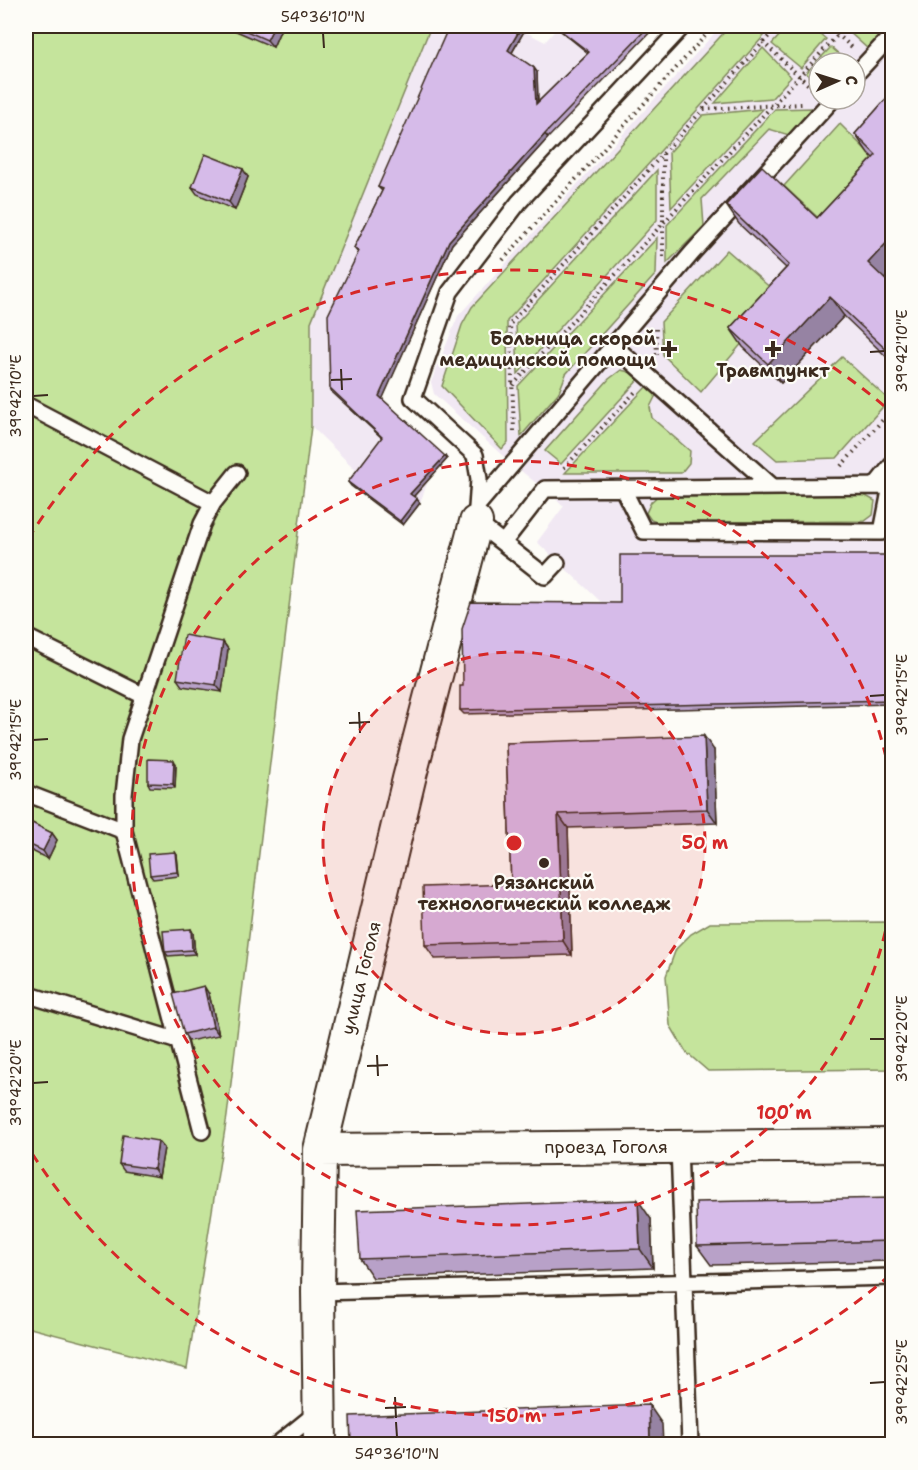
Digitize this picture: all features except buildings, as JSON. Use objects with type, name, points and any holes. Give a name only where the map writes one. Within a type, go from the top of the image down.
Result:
[{"type":"street","name":"улица Гоголя","points":[[320,1444],[318,1292],[320,1150],[409,779],[476,514]]},
{"type":"street","name":"проезд Гоголя","points":[[320,1150],[892,1145]]},
{"type":"lane","points":[[557,562],[545,576],[503,543],[476,514],[479,478],[475,454],[413,398],[450,292],[519,202],[683,26]]},
{"type":"lane","points":[[868,61],[892,35]]},
{"type":"lane","points":[[476,514],[515,461],[613,345],[816,111]]},
{"type":"lane","points":[[613,345],[773,487]]},
{"type":"lane","points":[[26,405],[213,503]]},
{"type":"lane","points":[[623,489],[644,531],[882,532],[886,486],[892,465]]},
{"type":"lane","points":[[202,1131],[124,831],[124,795],[130,739],[202,524],[213,503],[237,473]]},
{"type":"lane","points":[[503,543],[545,489],[886,486]]},
{"type":"lane","points":[[26,637],[144,696]]},
{"type":"lane","points":[[26,793],[124,831]]},
{"type":"lane","points":[[26,994],[178,1041]]},
{"type":"lane","points":[[679,1147],[690,1444]]},
{"type":"lane","points":[[318,1292],[892,1277]]},
{"type":"lane","points":[[278,1444],[320,1410]]},
{"type":"path","points":[[499,265],[714,26]]},
{"type":"path","points":[[515,461],[510,324],[778,26]]},
{"type":"path","points":[[828,26],[868,61]]},
{"type":"path","points":[[512,386],[846,26]]},
{"type":"path","points":[[763,42],[807,83]]},
{"type":"path","points":[[703,109],[807,101]]},
{"type":"path","points":[[831,466],[843,466],[889,413]]},
{"type":"shaded area","points":[[431,26],[527,26],[524,31],[545,42],[559,26],[656,26],[562,123],[452,245],[382,399],[447,459],[428,481],[420,503],[403,525],[351,486],[360,474],[311,426],[311,322]]},
{"type":"shaded area","name":"Больница скорой медицинской помощи","points":[[721,26],[892,26],[892,625],[646,644],[537,542],[564,506],[503,456],[434,394],[431,382],[458,316]]},
{"type":"green space","points":[[26,26],[431,26],[311,322],[311,426],[227,1116],[187,1369],[26,1327]]},
{"type":"green space","points":[[730,26],[773,26],[507,321],[508,442],[502,449],[442,386],[462,325],[472,307]]},
{"type":"green space","points":[[788,26],[810,26],[826,39],[816,51],[807,51],[807,61],[801,68],[772,44]]},
{"type":"green space","points":[[854,26],[891,26],[868,49],[848,31]]},
{"type":"green space","points":[[763,48],[791,77],[772,98],[715,103]]},
{"type":"green space","points":[[807,108],[807,111],[809,111],[789,135],[769,129],[702,199],[704,226],[667,263],[667,225],[775,109]]},
{"type":"green space","points":[[763,109],[671,208],[669,153],[703,115]]},
{"type":"green space","points":[[840,124],[885,169],[829,228],[784,186]]},
{"type":"green space","points":[[657,170],[657,220],[518,374],[516,324]]},
{"type":"green space","points":[[657,238],[656,274],[566,374],[559,392],[521,436],[518,386]]},
{"type":"green space","points":[[727,250],[781,297],[701,392],[663,355],[661,322]]},
{"type":"green space","points":[[842,357],[889,400],[837,458],[777,460],[755,441]]},
{"type":"green space","points":[[621,370],[633,373],[639,379],[561,464],[545,451],[609,379]]},
{"type":"green space","points":[[647,386],[656,395],[650,407],[652,418],[690,451],[689,463],[681,473],[565,473]]},
{"type":"green space","points":[[659,495],[864,495],[875,501],[873,515],[865,521],[659,523],[651,520],[646,513],[651,502]]},
{"type":"green space","points":[[892,922],[892,1069],[708,1071],[686,1052],[670,1025],[666,976],[676,949],[691,934],[710,923]]},
{"type":"place","name":"Больница скорой медицинской помощи","points":[[669,349]]},
{"type":"place","name":"Травмпункт","points":[[773,349]]},
{"type":"place","name":"Рязанский технологический колледж","points":[[544,863]]}]
